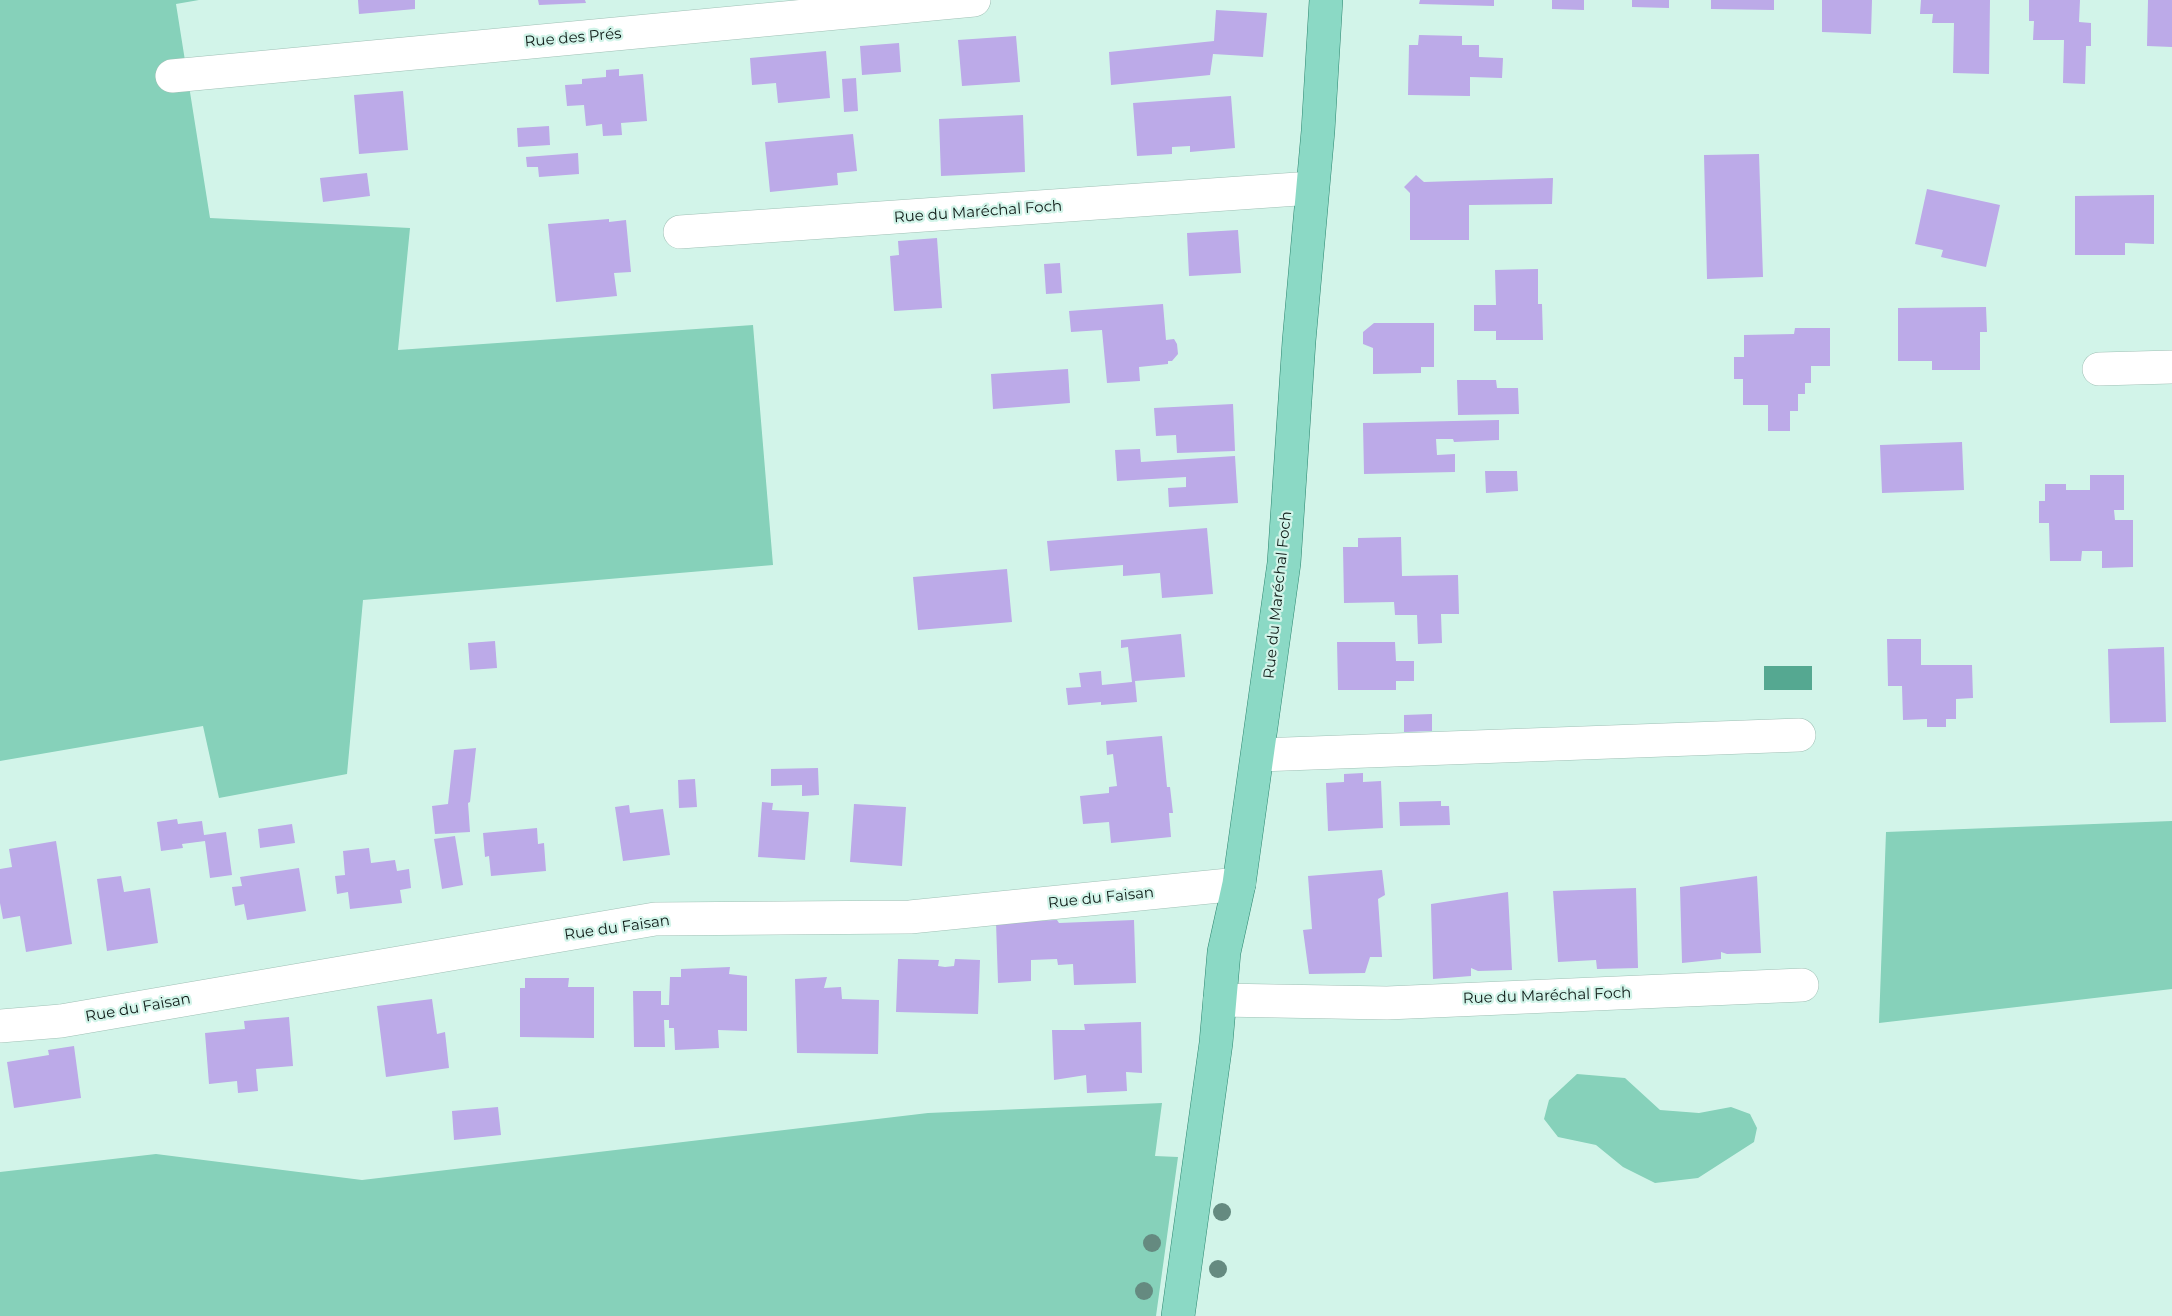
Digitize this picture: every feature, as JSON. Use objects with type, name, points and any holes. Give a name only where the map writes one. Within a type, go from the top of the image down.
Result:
[{"type":"main road","name":"Rue du Maréchal Foch","points":[[1178,1316],[1206,1113],[1224,952],[1239,884],[1259,755],[1284,563],[1326,0]]},
{"type":"street","name":"Rue des Prés","points":[[172,76],[974,0]]},
{"type":"street","name":"Rue du Maréchal Foch","points":[[680,232],[1312,188]]},
{"type":"street","points":[[2099,369],[2172,367]]},
{"type":"street","points":[[1259,755],[1799,735]]},
{"type":"street","name":"Rue du Faisan","points":[[0,1026],[61,1021],[655,919],[910,917],[1239,884]]},
{"type":"street","name":"Rue du Maréchal Foch","points":[[1220,1000],[1387,1003],[1802,985]]},
{"type":"shaded area","points":[[0,0],[199,0],[176,4],[210,218],[410,228],[398,350],[753,325],[773,565],[363,600],[347,774],[219,798],[203,726],[0,761]]},
{"type":"shaded area","points":[[1764,666],[1812,666],[1812,690],[1764,690]]},
{"type":"shaded area","points":[[2172,821],[2172,989],[1879,1023],[1886,832]]},
{"type":"shaded area","points":[[1577,1074],[1625,1078],[1660,1110],[1699,1113],[1731,1107],[1750,1114],[1757,1128],[1754,1142],[1698,1178],[1655,1183],[1623,1167],[1596,1145],[1558,1137],[1544,1119],[1549,1100]]},
{"type":"shaded area","points":[[1162,1103],[1155,1156],[1178,1157],[1156,1316],[0,1316],[0,1172],[156,1154],[362,1180],[928,1113]]},
{"type":"building","points":[[358,0],[415,0],[415,9],[359,14]]},
{"type":"building","points":[[538,0],[585,0],[586,3],[539,5]]},
{"type":"building","points":[[1420,0],[1494,0],[1494,6],[1419,4]]},
{"type":"building","points":[[1552,0],[1584,0],[1584,10],[1552,9]]},
{"type":"building","points":[[1632,0],[1669,0],[1669,8],[1632,7]]},
{"type":"building","points":[[1711,0],[1774,0],[1774,10],[1711,9]]},
{"type":"building","points":[[1822,0],[1872,0],[1871,34],[1822,32]]},
{"type":"building","points":[[1921,0],[1990,0],[1989,74],[1953,73],[1954,23],[1932,23],[1933,14],[1920,14]]},
{"type":"building","points":[[2029,0],[2080,0],[2079,22],[2091,23],[2091,46],[2086,46],[2085,84],[2063,83],[2064,40],[2033,40],[2034,21],[2029,21]]},
{"type":"building","points":[[2148,0],[2172,0],[2172,47],[2147,46]]},
{"type":"building","points":[[1216,10],[1267,13],[1263,57],[1213,54],[1210,75],[1111,85],[1109,52],[1214,41]]},
{"type":"building","points":[[1419,35],[1462,36],[1462,45],[1479,45],[1479,57],[1503,58],[1502,78],[1470,77],[1470,96],[1408,95],[1409,45],[1418,45]]},
{"type":"building","points":[[1016,36],[1020,82],[962,86],[958,40]]},
{"type":"building","points":[[899,43],[901,72],[862,75],[860,46]]},
{"type":"building","points":[[826,51],[830,98],[778,103],[776,83],[752,85],[750,58]]},
{"type":"building","points":[[619,69],[619,76],[643,74],[647,121],[621,123],[622,135],[603,136],[602,124],[586,126],[584,105],[567,106],[565,85],[582,84],[582,79],[606,77],[606,70]]},
{"type":"building","points":[[856,78],[858,111],[844,112],[842,79]]},
{"type":"building","points":[[403,91],[408,150],[359,154],[354,95]]},
{"type":"building","points":[[1231,96],[1235,148],[1190,152],[1190,146],[1172,147],[1172,154],[1137,156],[1133,103]]},
{"type":"building","points":[[1023,115],[1025,172],[941,176],[939,119]]},
{"type":"building","points":[[549,126],[550,145],[518,147],[517,128]]},
{"type":"building","points":[[853,134],[857,171],[837,173],[838,185],[770,192],[765,142]]},
{"type":"building","points":[[578,153],[579,174],[539,177],[538,167],[527,167],[526,157]]},
{"type":"building","points":[[1759,154],[1763,277],[1707,279],[1704,155]]},
{"type":"building","points":[[367,173],[370,196],[323,202],[320,178]]},
{"type":"building","points":[[1416,175],[1424,182],[1553,178],[1552,204],[1469,205],[1469,240],[1410,240],[1410,193],[1404,187]]},
{"type":"building","points":[[1927,189],[2000,205],[1986,267],[1941,257],[1943,250],[1915,244]]},
{"type":"building","points":[[2154,195],[2154,244],[2125,243],[2125,255],[2075,255],[2075,196]]},
{"type":"building","points":[[609,219],[609,222],[626,220],[631,272],[614,273],[617,296],[556,302],[548,224]]},
{"type":"building","points":[[1238,230],[1241,273],[1189,276],[1187,233]]},
{"type":"building","points":[[937,238],[942,308],[894,311],[890,256],[899,255],[898,241]]},
{"type":"building","points":[[1060,263],[1062,293],[1046,294],[1044,264]]},
{"type":"building","points":[[1538,269],[1538,304],[1542,304],[1543,340],[1496,340],[1496,331],[1474,331],[1474,305],[1496,305],[1495,270]]},
{"type":"building","points":[[1163,304],[1166,340],[1174,339],[1178,354],[1172,361],[1168,361],[1168,364],[1139,367],[1140,381],[1107,383],[1102,330],[1071,332],[1069,311]]},
{"type":"building","points":[[1986,307],[1987,332],[1980,332],[1980,370],[1932,370],[1932,361],[1898,361],[1898,308]]},
{"type":"building","points":[[1374,323],[1434,323],[1434,367],[1421,367],[1421,373],[1373,374],[1373,348],[1363,344],[1363,332]]},
{"type":"building","points":[[1795,328],[1830,328],[1830,366],[1811,366],[1811,383],[1805,383],[1805,394],[1798,394],[1798,411],[1790,411],[1790,431],[1768,431],[1768,405],[1743,405],[1743,379],[1734,379],[1734,357],[1744,357],[1744,335],[1794,334]]},
{"type":"building","points":[[1068,369],[1070,403],[993,409],[991,374]]},
{"type":"building","points":[[1457,380],[1496,380],[1497,388],[1518,388],[1519,414],[1458,415]]},
{"type":"building","points":[[1233,404],[1235,451],[1177,453],[1176,435],[1156,436],[1154,408]]},
{"type":"building","points":[[1499,420],[1499,440],[1454,442],[1453,439],[1436,439],[1437,455],[1455,454],[1455,472],[1364,474],[1363,423]]},
{"type":"building","points":[[1962,442],[1964,490],[1882,493],[1880,445]]},
{"type":"building","points":[[1140,449],[1141,462],[1235,456],[1238,503],[1169,507],[1168,488],[1186,487],[1186,477],[1117,481],[1115,450]]},
{"type":"building","points":[[1485,471],[1517,471],[1518,491],[1486,493]]},
{"type":"building","points":[[2090,475],[2124,475],[2124,510],[2114,510],[2115,520],[2133,520],[2133,567],[2102,568],[2102,551],[2082,551],[2081,561],[2050,561],[2049,523],[2039,523],[2039,501],[2045,501],[2045,484],[2066,484],[2066,490],[2090,490]]},
{"type":"building","points":[[1207,528],[1213,594],[1162,598],[1160,573],[1123,576],[1123,565],[1050,571],[1047,541]]},
{"type":"building","points":[[1401,537],[1402,576],[1458,575],[1459,614],[1441,614],[1442,643],[1418,644],[1417,615],[1395,615],[1394,602],[1344,603],[1343,547],[1358,547],[1358,538]]},
{"type":"building","points":[[1007,569],[1012,622],[918,630],[913,577]]},
{"type":"building","points":[[1181,634],[1185,677],[1135,681],[1137,702],[1068,705],[1066,688],[1081,687],[1079,673],[1101,671],[1102,685],[1132,682],[1128,647],[1121,648],[1121,640]]},
{"type":"building","points":[[1887,639],[1921,639],[1921,665],[1972,665],[1973,698],[1956,699],[1956,719],[1946,719],[1946,727],[1927,727],[1927,719],[1903,720],[1902,686],[1888,686]]},
{"type":"building","points":[[495,641],[497,668],[470,670],[468,643]]},
{"type":"building","points":[[1337,642],[1395,642],[1396,661],[1414,661],[1414,681],[1396,681],[1396,690],[1338,690]]},
{"type":"building","points":[[2164,647],[2166,722],[2110,723],[2108,649]]},
{"type":"building","points":[[1432,714],[1432,731],[1404,732],[1404,715]]},
{"type":"building","points":[[1162,736],[1167,787],[1170,787],[1173,813],[1169,813],[1171,837],[1111,843],[1109,822],[1083,824],[1080,796],[1109,793],[1109,787],[1117,786],[1113,754],[1107,755],[1106,741]]},
{"type":"building","points":[[476,748],[470,802],[468,803],[470,832],[435,834],[432,806],[448,804],[454,750]]},
{"type":"building","points":[[818,768],[819,795],[802,796],[802,785],[771,786],[771,769]]},
{"type":"building","points":[[1363,773],[1363,782],[1381,781],[1383,828],[1328,831],[1326,783],[1344,782],[1344,774]]},
{"type":"building","points":[[695,779],[697,807],[679,808],[678,780]]},
{"type":"building","points":[[1441,801],[1441,806],[1449,806],[1450,825],[1400,826],[1399,802]]},
{"type":"building","points":[[762,802],[773,803],[772,810],[809,812],[805,860],[758,857]]},
{"type":"building","points":[[854,804],[906,807],[902,866],[850,862]]},
{"type":"building","points":[[629,805],[630,813],[663,809],[670,855],[623,861],[615,807]]},
{"type":"building","points":[[177,819],[178,824],[202,821],[204,835],[226,832],[232,875],[210,878],[205,841],[182,844],[183,848],[161,851],[157,822]]},
{"type":"building","points":[[292,824],[295,843],[260,848],[258,829]]},
{"type":"building","points":[[537,828],[538,844],[544,843],[546,871],[491,876],[489,856],[485,857],[483,833]]},
{"type":"building","points":[[455,836],[463,885],[442,889],[434,839]]},
{"type":"building","points":[[56,841],[72,944],[26,952],[20,916],[3,919],[0,903],[0,869],[12,867],[9,849]]},
{"type":"building","points":[[369,848],[371,863],[395,860],[397,871],[409,869],[411,888],[400,890],[402,903],[350,909],[348,892],[337,894],[335,876],[345,875],[343,851]]},
{"type":"building","points":[[299,868],[306,911],[247,920],[244,904],[235,906],[232,887],[242,886],[240,877]]},
{"type":"building","points":[[1382,870],[1385,895],[1378,899],[1382,957],[1370,957],[1365,973],[1309,974],[1303,930],[1312,929],[1308,876]]},
{"type":"building","points":[[121,876],[124,892],[150,888],[158,943],[107,951],[97,879]]},
{"type":"building","points":[[1757,876],[1761,953],[1727,954],[1721,952],[1721,959],[1682,963],[1680,887]]},
{"type":"building","points":[[1636,888],[1638,968],[1597,969],[1596,960],[1558,962],[1553,891]]},
{"type":"building","points":[[1508,892],[1512,970],[1478,971],[1471,968],[1471,976],[1433,979],[1431,904]]},
{"type":"building","points":[[1057,920],[1059,923],[1134,920],[1136,983],[1074,985],[1073,964],[1058,965],[1057,959],[1031,960],[1031,981],[998,983],[996,922]]},
{"type":"building","points":[[898,959],[939,960],[938,966],[945,967],[954,966],[955,959],[980,960],[978,1014],[896,1012]]},
{"type":"building","points":[[730,967],[729,974],[747,976],[747,1031],[718,1030],[719,1048],[675,1050],[674,1028],[669,1028],[669,1020],[664,1020],[665,1047],[634,1047],[633,991],[661,991],[661,1005],[669,1005],[670,977],[681,977],[681,969]]},
{"type":"building","points":[[827,977],[824,988],[841,987],[842,999],[879,1000],[878,1054],[797,1053],[795,979]]},
{"type":"building","points":[[525,978],[569,978],[568,987],[594,987],[594,1038],[520,1037],[520,988],[525,988]]},
{"type":"building","points":[[432,999],[437,1034],[445,1032],[449,1068],[386,1077],[377,1006]]},
{"type":"building","points":[[289,1017],[293,1066],[256,1069],[258,1091],[238,1093],[237,1081],[209,1084],[205,1033],[245,1029],[244,1021]]},
{"type":"building","points":[[1141,1022],[1142,1073],[1126,1072],[1127,1091],[1087,1093],[1086,1075],[1054,1080],[1052,1030],[1085,1030],[1084,1024]]},
{"type":"building","points":[[74,1046],[81,1098],[14,1108],[7,1062],[49,1055],[48,1050]]},
{"type":"building","points":[[498,1107],[501,1135],[454,1140],[452,1111]]}]
